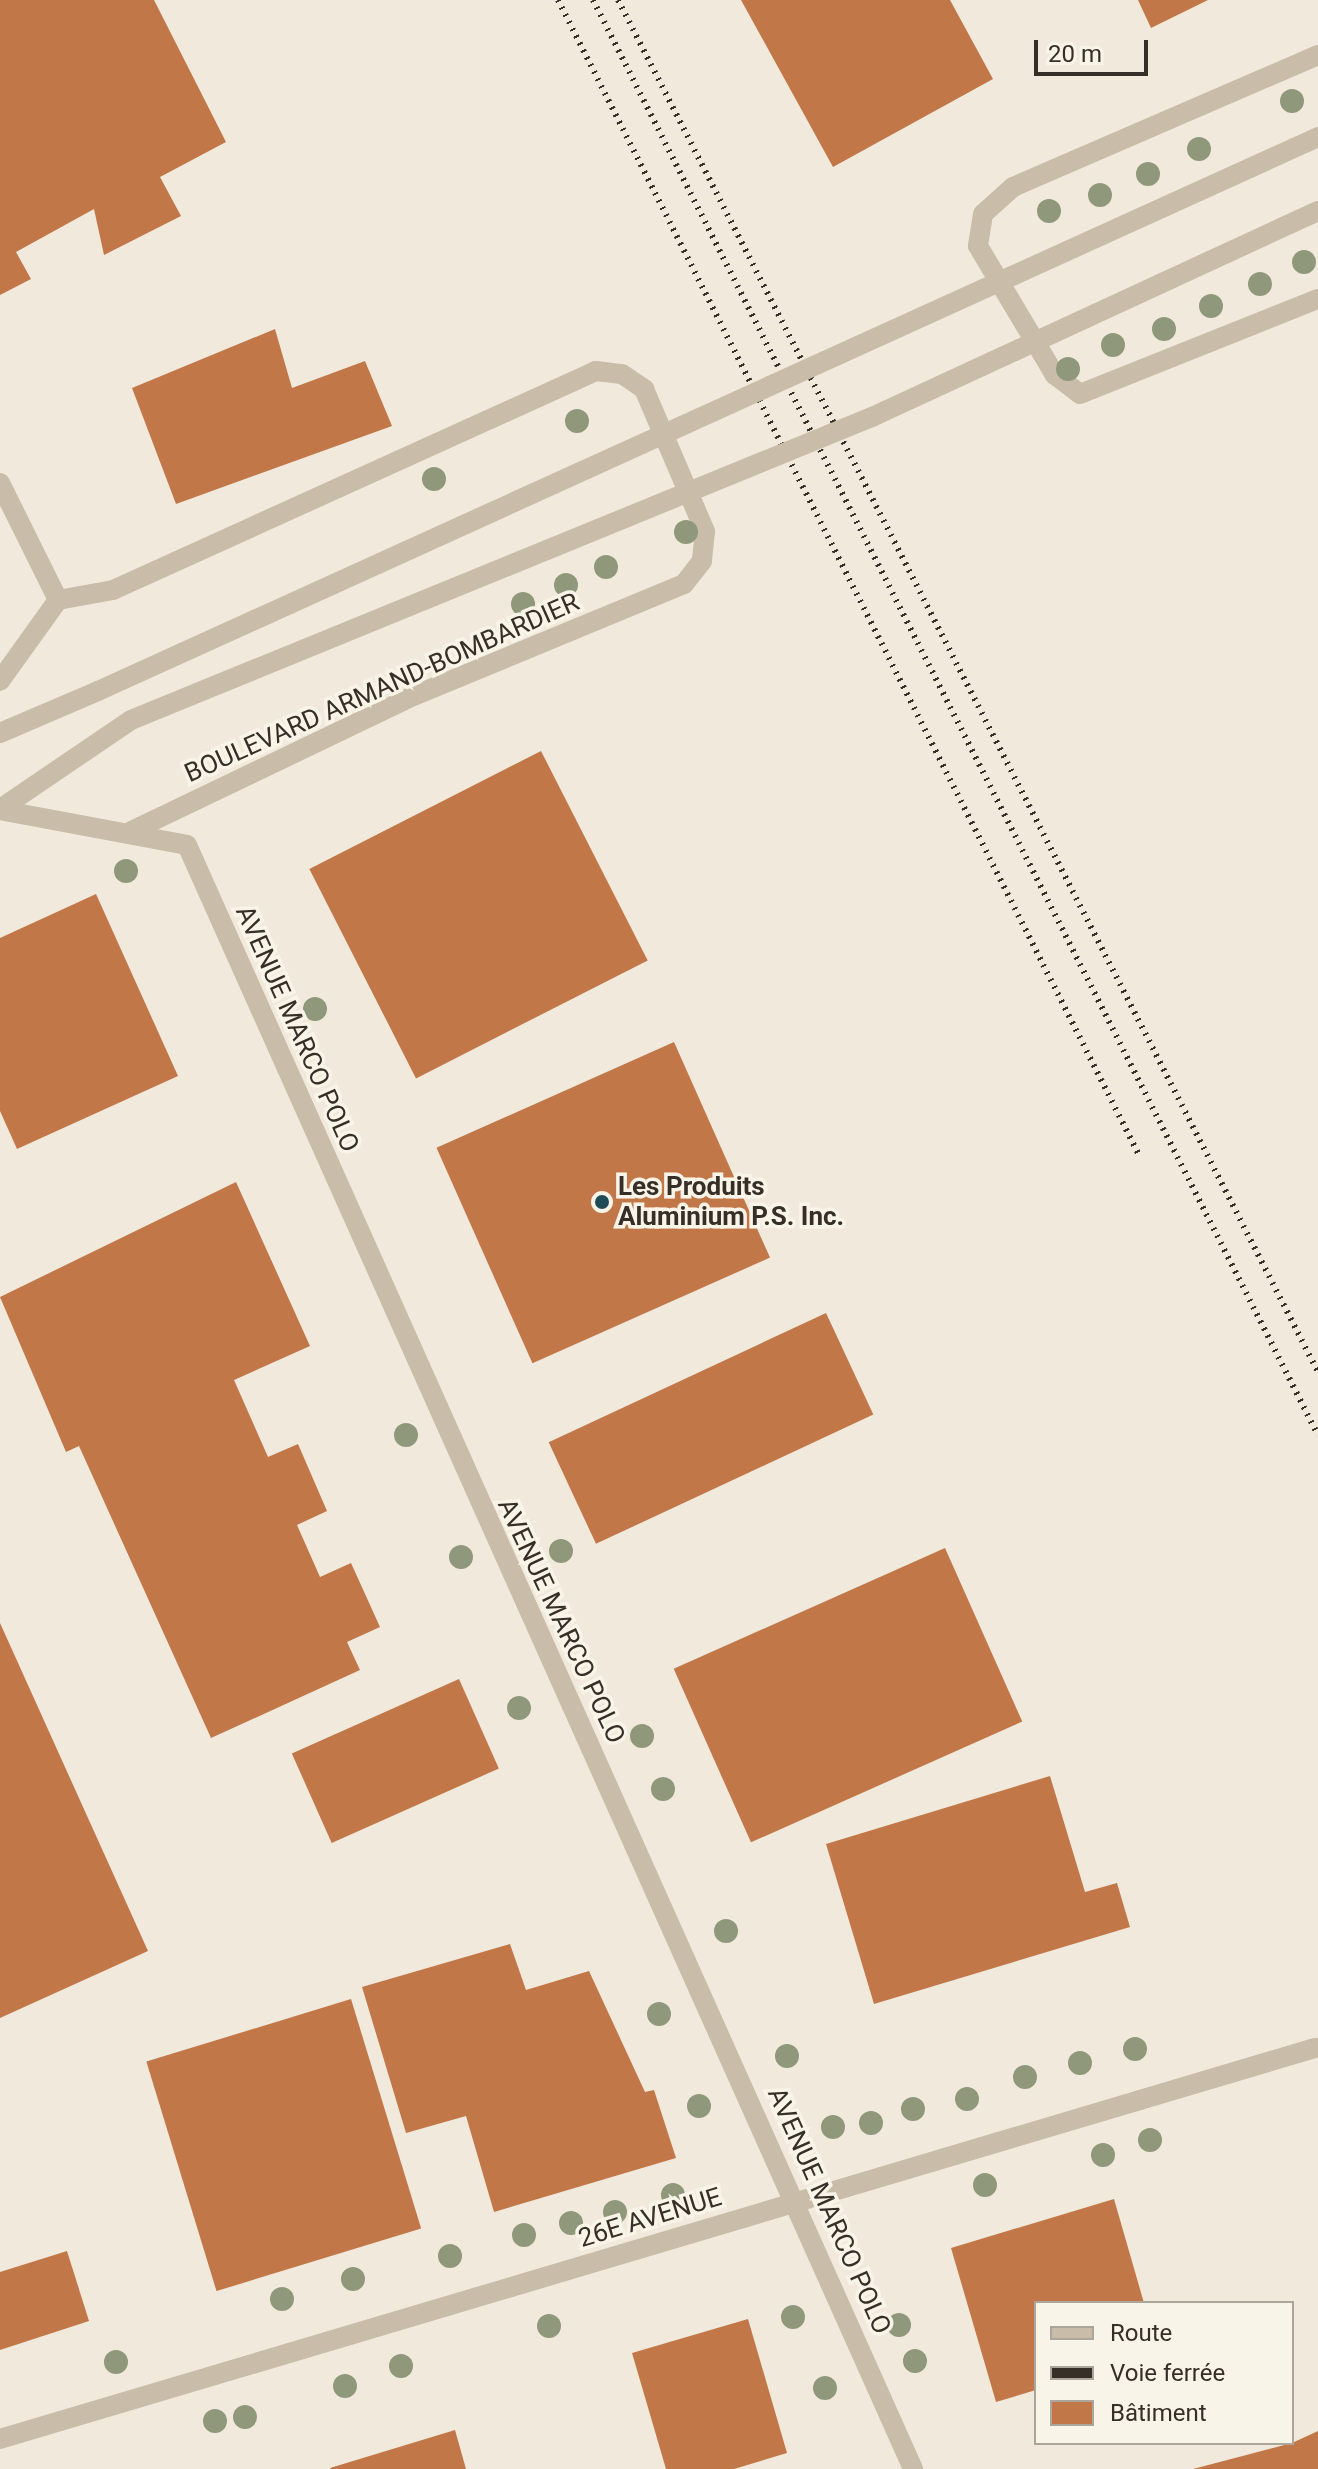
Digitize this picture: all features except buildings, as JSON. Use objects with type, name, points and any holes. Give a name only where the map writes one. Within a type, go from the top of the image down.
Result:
[{"type":"street","points":[[1318,55],[1013,187],[983,214],[978,246],[1055,375],[1080,394],[1112,387],[1318,299]]},
{"type":"street","points":[[0,733],[1318,137]]},
{"type":"street","points":[[0,810],[131,720],[872,417],[1318,211]]},
{"type":"street","name":"BOULEVARD ARMAND-BOMBARDIER","points":[[58,600],[113,590],[596,371],[622,374],[644,389],[705,531],[702,561],[684,584],[407,699],[131,831]]},
{"type":"street","points":[[0,483],[58,600],[0,681]]},
{"type":"street","points":[[0,810],[131,831]]},
{"type":"street","name":"AVENUE MARCO POLO","points":[[131,831],[187,845],[799,2201],[913,2469]]},
{"type":"street","name":"26E AVENUE","points":[[0,2439],[1315,2048]]},
{"type":"railway","points":[[558,0],[1140,1157]]},
{"type":"railway","points":[[593,0],[1318,1435]]},
{"type":"railway","points":[[618,0],[1318,1372]]},
{"type":"place","name":"Les Produits Aluminium P.S. Inc.","points":[[602,1202]]}]
